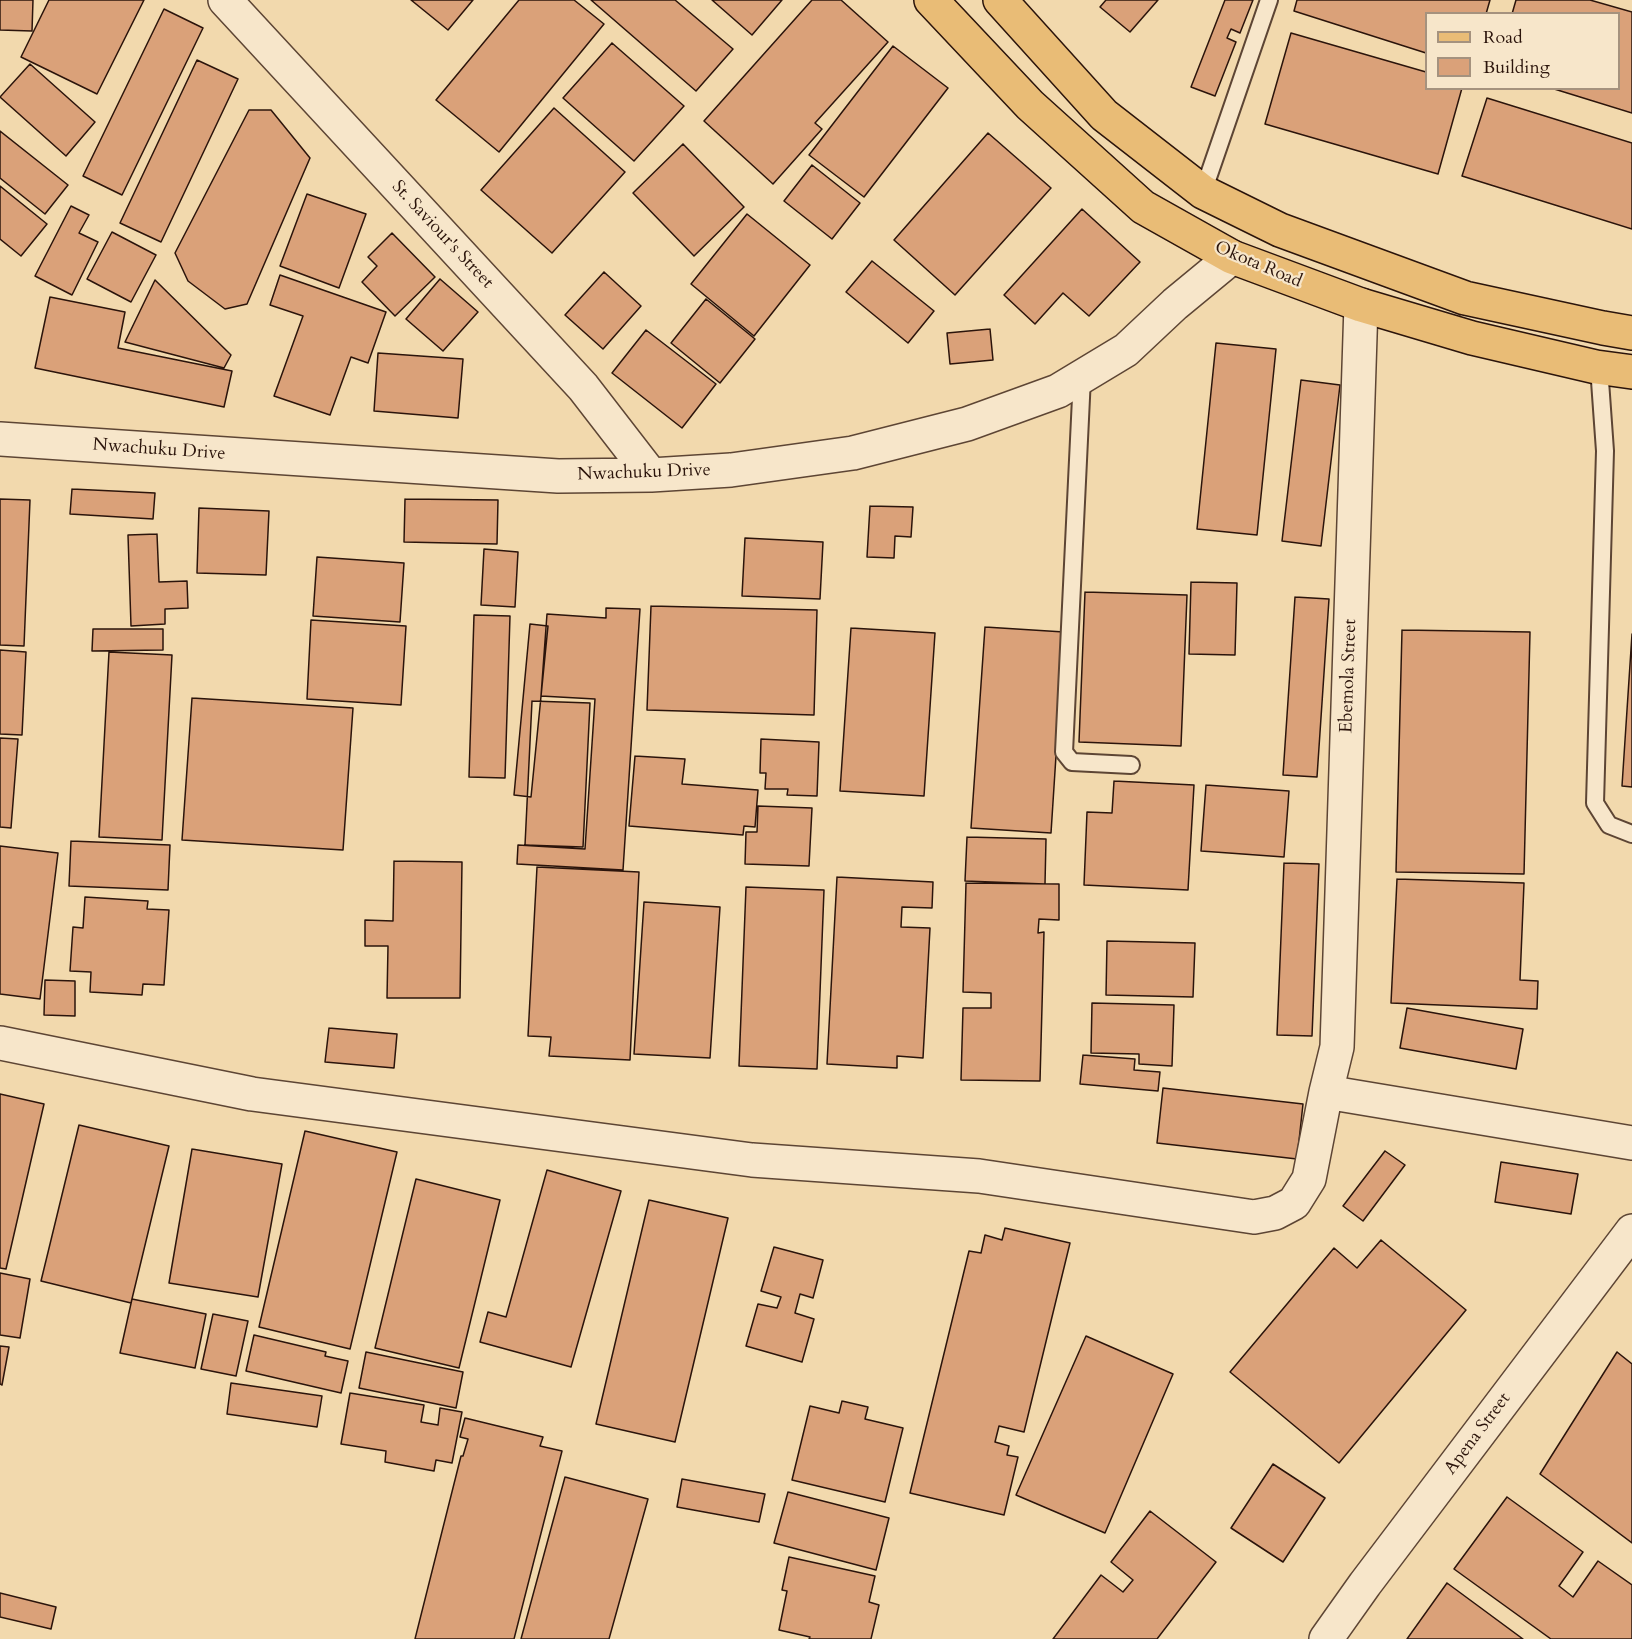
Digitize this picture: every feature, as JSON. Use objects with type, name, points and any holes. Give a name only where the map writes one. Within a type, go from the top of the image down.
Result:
[{"type":"main road","name":"Okota Road","points":[[931,0],[1030,105],[1143,207],[1232,257],[1361,305],[1472,338],[1599,367],[1632,372]]},
{"type":"main road","points":[[999,0],[1104,114],[1203,192],[1280,230],[1465,298],[1632,333]]},
{"type":"street","name":"St. Saviour's Street","points":[[225,0],[583,387],[651,475]]},
{"type":"street","name":"Nwachuku Drive","points":[[0,439],[558,476],[651,475],[731,470],[853,453],[967,424],[1058,391],[1126,350],[1175,304],[1232,257]]},
{"type":"street","name":"Ebemola Street","points":[[0,1043],[252,1094],[752,1160],[980,1176],[1254,1217],[1275,1213],[1294,1203],[1310,1179],[1337,1047],[1361,305]]},
{"type":"street","points":[[1326,1092],[1632,1143]]},
{"type":"street","name":"Apena Street","points":[[1326,1639],[1365,1584],[1632,1231]]},
{"type":"lane","points":[[1203,192],[1269,0]]},
{"type":"lane","points":[[1599,367],[1605,451],[1595,803],[1609,825],[1632,834]]},
{"type":"lane","points":[[1082,376],[1064,752],[1072,762],[1131,765]]},
{"type":"building","points":[[0,0],[33,0],[32,31],[0,30]]},
{"type":"building","points":[[49,0],[144,0],[97,94],[21,57]]},
{"type":"building","points":[[411,0],[473,0],[448,30]]},
{"type":"building","points":[[519,0],[574,0],[604,24],[499,152],[436,100]]},
{"type":"building","points":[[591,0],[675,0],[733,49],[696,91]]},
{"type":"building","points":[[712,0],[782,0],[752,35]]},
{"type":"building","points":[[812,0],[841,0],[888,42],[815,123],[822,129],[773,184],[704,121]]},
{"type":"building","points":[[1106,0],[1158,0],[1130,32],[1100,7]]},
{"type":"building","points":[[1225,0],[1253,0],[1240,33],[1231,29],[1227,38],[1236,42],[1215,96],[1191,87]]},
{"type":"building","points":[[1297,0],[1490,0],[1487,12],[1425,12],[1425,53],[1294,11]]},
{"type":"building","points":[[1516,0],[1590,0],[1632,12],[1632,113],[1557,90],[1620,90],[1620,12],[1513,12]]},
{"type":"building","points":[[164,9],[203,28],[122,195],[83,176]]},
{"type":"building","points":[[1291,33],[1425,72],[1425,90],[1461,90],[1438,174],[1265,124]]},
{"type":"building","points":[[612,43],[684,106],[634,161],[563,98]]},
{"type":"building","points":[[893,46],[948,88],[864,197],[809,155]]},
{"type":"building","points":[[197,60],[238,79],[161,242],[120,223]]},
{"type":"building","points":[[30,64],[95,122],[66,156],[0,97]]},
{"type":"building","points":[[1487,98],[1632,143],[1632,229],[1462,176]]},
{"type":"building","points":[[554,108],[625,172],[552,253],[481,190]]},
{"type":"building","points":[[249,110],[271,110],[310,158],[247,304],[225,309],[188,281],[175,253]]},
{"type":"building","points":[[0,131],[68,185],[45,214],[0,178]]},
{"type":"building","points":[[988,133],[1051,188],[955,295],[894,240]]},
{"type":"building","points":[[683,144],[744,207],[694,256],[633,193]]},
{"type":"building","points":[[812,165],[860,203],[832,239],[784,201]]},
{"type":"building","points":[[0,186],[47,224],[21,256],[0,239]]},
{"type":"building","points":[[307,194],[366,214],[339,288],[280,266]]},
{"type":"building","points":[[71,206],[89,215],[79,233],[98,242],[72,295],[35,276]]},
{"type":"building","points":[[1082,209],[1140,262],[1089,316],[1063,293],[1035,324],[1004,295]]},
{"type":"building","points":[[747,214],[810,265],[754,336],[691,284]]},
{"type":"building","points":[[112,232],[156,255],[131,302],[87,279]]},
{"type":"building","points":[[392,233],[435,277],[395,316],[362,282],[377,266],[368,257]]},
{"type":"building","points":[[872,261],[934,311],[908,343],[846,292]]},
{"type":"building","points":[[604,272],[641,306],[603,349],[565,315]]},
{"type":"building","points":[[280,275],[386,312],[368,363],[351,357],[330,415],[274,396],[303,316],[270,305]]},
{"type":"building","points":[[440,279],[478,312],[443,351],[406,319]]},
{"type":"building","points":[[155,280],[231,355],[224,368],[125,342]]},
{"type":"building","points":[[50,297],[125,312],[118,348],[232,371],[224,407],[35,368]]},
{"type":"building","points":[[706,299],[755,339],[720,383],[671,343]]},
{"type":"building","points":[[990,329],[993,360],[950,364],[947,333]]},
{"type":"building","points":[[646,330],[716,384],[682,428],[612,373]]},
{"type":"building","points":[[1216,343],[1276,349],[1257,535],[1197,529]]},
{"type":"building","points":[[378,353],[463,359],[458,418],[374,411]]},
{"type":"building","points":[[1301,380],[1340,385],[1321,546],[1282,541]]},
{"type":"building","points":[[72,489],[155,493],[153,519],[70,514]]},
{"type":"building","points":[[0,499],[30,500],[24,646],[0,645]]},
{"type":"building","points":[[405,499],[498,500],[497,544],[404,542]]},
{"type":"building","points":[[870,506],[913,507],[911,537],[895,536],[894,558],[867,557]]},
{"type":"building","points":[[199,508],[269,511],[266,575],[197,573]]},
{"type":"building","points":[[157,534],[159,582],[187,581],[188,608],[165,609],[165,624],[131,626],[128,535]]},
{"type":"building","points":[[745,538],[823,542],[820,599],[742,596]]},
{"type":"building","points":[[484,549],[518,552],[515,607],[481,605]]},
{"type":"building","points":[[317,557],[404,563],[400,622],[313,616]]},
{"type":"building","points":[[1191,582],[1237,583],[1235,655],[1189,654]]},
{"type":"building","points":[[1085,592],[1187,595],[1181,746],[1079,742]]},
{"type":"building","points":[[1295,597],[1329,599],[1317,777],[1283,775]]},
{"type":"building","points":[[651,606],[817,610],[814,715],[647,710]]},
{"type":"building","points":[[606,608],[640,609],[623,870],[517,864],[518,845],[585,849],[595,699],[541,696],[547,614],[606,618]]},
{"type":"building","points":[[474,615],[510,616],[505,778],[469,777]]},
{"type":"building","points":[[311,620],[406,626],[401,705],[307,699]]},
{"type":"building","points":[[530,624],[548,626],[531,797],[514,795]]},
{"type":"building","points":[[985,627],[1064,632],[1051,833],[971,828]]},
{"type":"building","points":[[851,628],[935,633],[924,796],[840,791]]},
{"type":"building","points":[[93,629],[163,629],[163,650],[92,651]]},
{"type":"building","points":[[1402,630],[1530,632],[1524,874],[1396,872]]},
{"type":"building","points":[[1632,634],[1632,787],[1622,786]]},
{"type":"building","points":[[0,650],[26,652],[22,735],[0,734]]},
{"type":"building","points":[[109,652],[172,655],[162,840],[99,837]]},
{"type":"building","points":[[192,698],[353,708],[343,850],[182,840]]},
{"type":"building","points":[[532,701],[590,703],[583,847],[525,845]]},
{"type":"building","points":[[0,738],[18,739],[11,828],[0,827]]},
{"type":"building","points":[[761,739],[819,742],[817,796],[787,795],[788,789],[765,789],[766,773],[760,773]]},
{"type":"building","points":[[635,756],[685,759],[682,784],[758,790],[755,827],[744,826],[743,835],[629,826]]},
{"type":"building","points":[[1114,781],[1194,785],[1188,890],[1084,885],[1087,812],[1112,813]]},
{"type":"building","points":[[1206,785],[1289,791],[1284,857],[1201,851]]},
{"type":"building","points":[[758,806],[812,808],[809,866],[745,864],[746,832],[757,832]]},
{"type":"building","points":[[967,837],[1046,839],[1045,884],[965,881]]},
{"type":"building","points":[[71,841],[170,845],[168,890],[69,886]]},
{"type":"building","points":[[0,846],[58,853],[40,999],[0,994]]},
{"type":"building","points":[[394,861],[462,862],[460,998],[387,998],[388,946],[365,946],[365,920],[393,921]]},
{"type":"building","points":[[1284,863],[1319,864],[1312,1036],[1277,1035]]},
{"type":"building","points":[[537,867],[639,872],[630,1060],[549,1056],[551,1037],[528,1036]]},
{"type":"building","points":[[837,877],[933,882],[932,908],[902,907],[901,927],[930,928],[923,1058],[897,1056],[897,1068],[827,1064]]},
{"type":"building","points":[[1397,879],[1524,883],[1520,980],[1538,981],[1537,1009],[1391,1003]]},
{"type":"building","points":[[966,883],[1059,884],[1059,920],[1039,919],[1038,933],[1044,932],[1040,1081],[961,1080],[963,1008],[991,1008],[991,993],[963,992]]},
{"type":"building","points":[[746,887],[824,890],[817,1069],[739,1066]]},
{"type":"building","points":[[85,897],[148,901],[147,909],[169,910],[164,985],[143,984],[142,995],[90,992],[91,972],[70,971],[73,927],[83,928]]},
{"type":"building","points":[[644,902],[720,907],[710,1058],[634,1054]]},
{"type":"building","points":[[1107,941],[1195,943],[1193,997],[1106,995]]},
{"type":"building","points":[[45,980],[75,981],[75,1016],[44,1015]]},
{"type":"building","points":[[1092,1003],[1174,1005],[1172,1066],[1139,1064],[1139,1054],[1091,1053]]},
{"type":"building","points":[[1407,1008],[1523,1029],[1516,1069],[1400,1048]]},
{"type":"building","points":[[329,1028],[397,1034],[394,1068],[325,1062]]},
{"type":"building","points":[[1083,1055],[1135,1059],[1134,1070],[1160,1072],[1158,1091],[1080,1084]]},
{"type":"building","points":[[1163,1088],[1303,1104],[1297,1159],[1157,1143]]},
{"type":"building","points":[[0,1094],[44,1104],[6,1269],[0,1268]]},
{"type":"building","points":[[79,1125],[169,1146],[131,1303],[41,1281]]},
{"type":"building","points":[[305,1131],[397,1152],[350,1349],[259,1327]]},
{"type":"building","points":[[192,1149],[282,1164],[258,1297],[169,1283]]},
{"type":"building","points":[[1385,1151],[1405,1165],[1363,1221],[1343,1206]]},
{"type":"building","points":[[1501,1162],[1578,1174],[1571,1214],[1495,1202]]},
{"type":"building","points":[[547,1170],[621,1191],[571,1367],[480,1342],[488,1312],[506,1317]]},
{"type":"building","points":[[416,1179],[500,1200],[459,1368],[375,1348]]},
{"type":"building","points":[[649,1200],[728,1218],[675,1442],[596,1424]]},
{"type":"building","points":[[1005,1228],[1070,1243],[1024,1432],[999,1426],[995,1442],[1009,1446],[1007,1455],[1018,1457],[1004,1515],[910,1493],[969,1251],[981,1253],[985,1235],[1002,1240]]},
{"type":"building","points":[[1381,1240],[1466,1310],[1339,1463],[1230,1372],[1334,1248],[1357,1268]]},
{"type":"building","points":[[774,1247],[823,1260],[813,1298],[800,1294],[795,1313],[814,1319],[802,1362],[746,1346],[758,1304],[777,1308],[781,1297],[761,1291]]},
{"type":"building","points":[[0,1273],[30,1279],[20,1338],[0,1335]]},
{"type":"building","points":[[132,1299],[206,1314],[195,1368],[120,1353]]},
{"type":"building","points":[[213,1314],[248,1321],[236,1376],[201,1369]]},
{"type":"building","points":[[254,1335],[326,1352],[325,1356],[348,1361],[341,1393],[246,1371]]},
{"type":"building","points":[[1086,1336],[1173,1374],[1105,1533],[1016,1495]]},
{"type":"building","points":[[0,1346],[9,1347],[2,1385],[0,1384]]},
{"type":"building","points":[[366,1352],[463,1372],[456,1408],[359,1388]]},
{"type":"building","points":[[1617,1352],[1632,1364],[1632,1543],[1540,1474]]},
{"type":"building","points":[[231,1383],[322,1396],[317,1427],[227,1414]]},
{"type":"building","points":[[350,1393],[424,1405],[421,1422],[438,1425],[440,1408],[462,1412],[452,1463],[436,1460],[434,1471],[385,1462],[386,1451],[341,1444]]},
{"type":"building","points":[[842,1401],[868,1407],[865,1419],[903,1428],[885,1502],[792,1480],[810,1406],[839,1413]]},
{"type":"building","points":[[465,1418],[543,1437],[540,1446],[562,1451],[514,1639],[415,1639],[461,1456],[463,1456],[468,1439],[460,1437]]},
{"type":"building","points":[[1273,1464],[1325,1498],[1283,1562],[1231,1528]]},
{"type":"building","points":[[565,1477],[648,1499],[609,1639],[521,1639]]},
{"type":"building","points":[[682,1479],[765,1494],[759,1522],[677,1507]]},
{"type":"building","points":[[788,1492],[889,1518],[876,1570],[774,1543]]},
{"type":"building","points":[[1507,1497],[1583,1552],[1559,1586],[1573,1597],[1598,1561],[1632,1585],[1632,1639],[1551,1639],[1454,1569]]},
{"type":"building","points":[[1150,1511],[1216,1562],[1157,1639],[1053,1639],[1101,1575],[1123,1592],[1133,1580],[1111,1562]]},
{"type":"building","points":[[789,1557],[875,1576],[869,1602],[879,1605],[871,1639],[809,1639],[810,1637],[779,1630],[787,1591],[782,1590]]},
{"type":"building","points":[[1447,1583],[1523,1639],[1407,1639]]},
{"type":"building","points":[[0,1593],[56,1607],[51,1629],[0,1617]]}]
